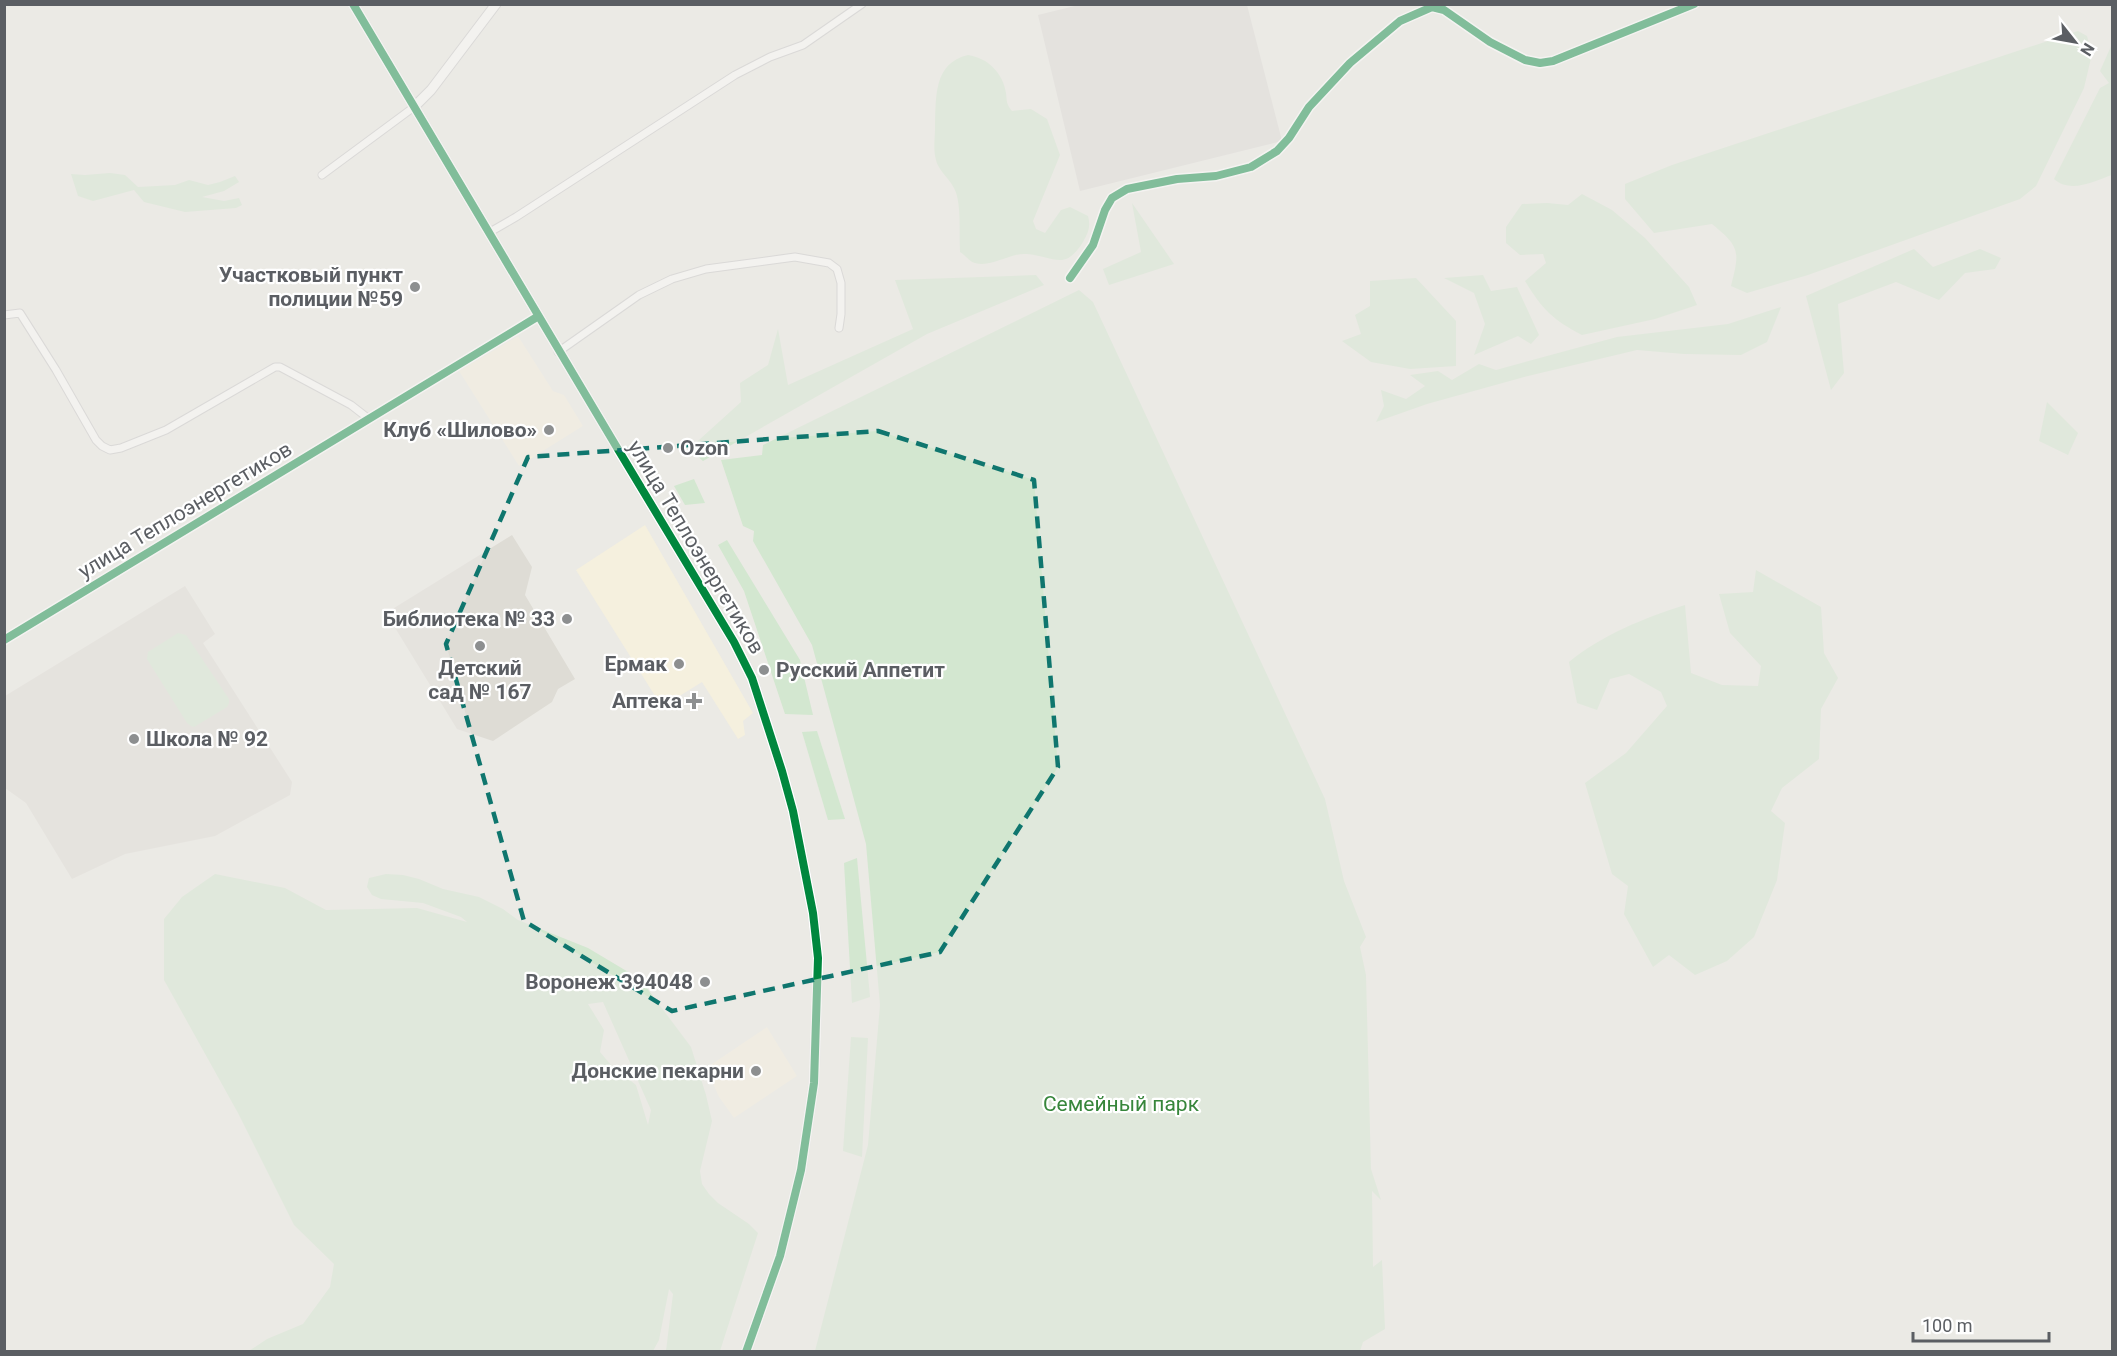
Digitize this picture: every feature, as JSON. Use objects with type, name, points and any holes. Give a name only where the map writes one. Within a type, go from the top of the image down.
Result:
[{"type":"street","name":"улица Теплоэнергетиков","points":[[353,4],[490,232],[537,317],[734,642],[752,678],[782,771],[793,811],[813,913],[818,958],[815,1059],[811,1107],[801,1170],[780,1256],[746,1352]]},
{"type":"street","points":[[322,175],[414,107],[431,90],[496,4]]},
{"type":"street","points":[[490,232],[735,75],[770,57],[803,45],[862,4]]},
{"type":"street","points":[[1070,278],[1093,245],[1105,210],[1112,198],[1127,189],[1177,179],[1216,176],[1251,167],[1277,151],[1289,138],[1309,107],[1350,63],[1400,21],[1431,6],[1444,10],[1490,42],[1525,60],[1539,63],[1553,61],[1694,4]]},
{"type":"street","points":[[558,352],[639,295],[672,279],[706,269],[795,257],[829,263],[837,269],[841,283],[842,314],[839,328]]},
{"type":"street","points":[[4,315],[20,313],[96,440],[110,450],[139,441],[184,421],[275,367],[280,367],[351,405],[369,418]]},
{"type":"street","name":"улица Теплоэнергетиков","points":[[4,640],[537,317]]},
{"type":"highlighted area","points":[[878,431],[1034,480],[1058,767],[940,952],[672,1011],[524,921],[446,644],[528,457]]},
{"type":"shaded area","points":[[1083,4],[1247,5],[1282,141],[1080,191],[1038,15]]},
{"type":"shaded area","points":[[518,336],[553,391],[564,395],[583,426],[519,466],[459,371]]},
{"type":"shaded area","points":[[645,525],[753,713],[743,721],[745,735],[738,739],[702,682],[662,707],[576,570]]},
{"type":"shaded area","name":"Детский сад № 167","points":[[512,535],[532,567],[525,595],[575,679],[558,689],[552,702],[493,741],[457,729],[386,613]]},
{"type":"shaded area","name":"Школа № 92","points":[[185,586],[215,634],[203,643],[292,782],[290,795],[215,836],[125,854],[72,879],[26,803],[5,788],[5,696]]},
{"type":"shaded area","points":[[767,1027],[797,1076],[734,1118],[719,1097],[706,1068]]},
{"type":"green space","points":[[2078,31],[2087,36],[2092,54],[2084,88],[2036,186],[2020,199],[1808,275],[1747,293],[1731,286],[1736,265],[1735,250],[1728,238],[1712,224],[1654,233],[1625,199],[1625,184],[1672,165]]},
{"type":"green space","points":[[2112,44],[2112,175],[2083,185],[2068,186],[2054,179],[2100,88],[2109,83],[2100,71]]},
{"type":"green space","points":[[968,55],[982,59],[998,73],[1012,111],[1031,109],[1047,119],[1060,155],[1033,221],[1036,229],[1045,233],[1061,210],[1070,207],[1088,216],[1089,220],[1089,227],[1083,242],[1070,257],[1064,260],[1020,254],[981,264],[973,262],[960,252],[957,196],[953,186],[938,165],[934,144],[937,94],[942,74],[957,59]]},
{"type":"green space","points":[[71,174],[125,175],[138,187],[175,185],[189,180],[208,185],[235,176],[239,182],[224,191],[202,197],[224,201],[239,198],[242,205],[236,208],[185,212],[144,202],[134,190],[93,201],[78,196]]},
{"type":"green space","points":[[1582,194],[1612,210],[1645,238],[1689,287],[1697,305],[1655,319],[1582,335],[1549,313],[1525,281],[1546,263],[1543,254],[1520,255],[1506,243],[1506,227],[1522,204],[1568,205]]},
{"type":"green space","points":[[1132,203],[1174,264],[1109,285],[1103,269],[1141,252]]},
{"type":"green space","points":[[1914,249],[1933,267],[1980,249],[2001,258],[1995,269],[1965,273],[1939,300],[1896,282],[1838,304],[1844,373],[1831,390],[1806,296]]},
{"type":"green space","points":[[1036,275],[1044,285],[927,334],[703,461],[689,449],[741,402],[740,383],[768,365],[778,329],[788,385],[913,329],[895,280]]},
{"type":"green space","points":[[1483,275],[1491,291],[1517,287],[1539,335],[1531,344],[1518,336],[1474,355],[1485,324],[1474,293],[1444,278]]},
{"type":"green space","points":[[1416,278],[1456,321],[1456,366],[1410,369],[1371,362],[1342,341],[1361,334],[1355,315],[1370,306],[1370,281]]},
{"type":"green space","name":"Семейный парк","points":[[1079,290],[1093,302],[1325,799],[1344,881],[1366,937],[1360,947],[1366,975],[1371,1169],[1381,1200],[1372,1191],[1373,1267],[1382,1260],[1385,1329],[1363,1342],[1360,1351],[815,1351],[868,1145],[880,1005],[866,844],[812,645],[753,541],[754,531],[743,526],[721,460],[762,455],[763,445]]},
{"type":"green space","points":[[1781,307],[1767,342],[1741,355],[1637,350],[1528,376],[1427,404],[1376,422],[1384,406],[1381,390],[1406,399],[1425,386],[1410,375],[1438,371],[1452,380],[1479,364],[1496,370],[1617,337],[1728,324]]},
{"type":"green space","points":[[2047,402],[2078,433],[2068,455],[2039,441]]},
{"type":"green space","points":[[694,479],[705,503],[685,505],[674,486]]},
{"type":"green space","points":[[727,540],[800,660],[813,715],[785,714],[744,591],[718,545]]},
{"type":"green space","points":[[1756,570],[1821,607],[1824,653],[1838,678],[1821,709],[1819,759],[1782,788],[1771,811],[1785,823],[1777,880],[1754,937],[1727,961],[1695,975],[1669,955],[1653,967],[1624,914],[1628,886],[1612,874],[1585,783],[1626,753],[1667,706],[1661,692],[1629,674],[1610,679],[1597,710],[1577,703],[1569,662],[1624,628],[1685,605],[1691,673],[1722,685],[1758,686],[1761,666],[1730,633],[1719,594],[1753,592]]},
{"type":"green space","points":[[178,633],[186,635],[229,699],[227,707],[194,727],[187,723],[147,659],[148,652]]},
{"type":"green space","points":[[817,731],[845,819],[828,820],[802,732]]},
{"type":"green space","points":[[857,858],[870,997],[852,1003],[844,863]]},
{"type":"green space","points":[[215,874],[285,888],[326,910],[417,908],[467,922],[461,917],[423,903],[381,899],[372,895],[367,887],[369,878],[386,874],[403,875],[443,889],[479,897],[503,909],[518,920],[588,948],[640,979],[691,1047],[706,1095],[712,1121],[700,1171],[702,1184],[718,1203],[758,1233],[720,1351],[666,1351],[673,1294],[669,1289],[659,1340],[653,1351],[249,1351],[267,1339],[303,1324],[330,1287],[334,1264],[294,1225],[238,1113],[164,980],[164,919],[182,897]],"holes":[[[603,1002],[651,1110],[648,1125],[636,1085],[611,1065],[600,1052],[604,1030],[588,1004]]]},
{"type":"green space","points":[[851,1037],[868,1038],[862,1157],[843,1151]]},
{"type":"cycle path","points":[[353,4],[734,642],[752,678],[782,771],[793,811],[813,913],[818,958],[814,1083],[801,1170],[780,1256],[746,1352]]},
{"type":"cycle path","points":[[1070,278],[1093,245],[1105,210],[1112,198],[1127,189],[1177,179],[1216,176],[1251,167],[1277,151],[1289,138],[1309,107],[1350,63],[1400,21],[1432,7],[1444,10],[1490,42],[1525,60],[1540,63],[1553,61],[1694,4]]},
{"type":"cycle path","points":[[4,640],[537,317]]},
{"type":"place","name":"Участковый пункт полиции №59","points":[[415,287]]},
{"type":"place","name":"Клуб «Шилово»","points":[[549,430]]},
{"type":"place","name":"Ozon","points":[[668,448]]},
{"type":"place","name":"Библиотека № 33","points":[[567,619]]},
{"type":"place","name":"Детский сад № 167","points":[[480,646]]},
{"type":"place","name":"Ермак","points":[[679,664]]},
{"type":"place","name":"Русский Аппетит","points":[[764,670]]},
{"type":"place","name":"Аптека","points":[[694,701]]},
{"type":"place","name":"Школа № 92","points":[[134,739]]},
{"type":"place","name":"Воронеж 394048","points":[[705,982]]},
{"type":"place","name":"Донские пекарни","points":[[756,1071]]}]
